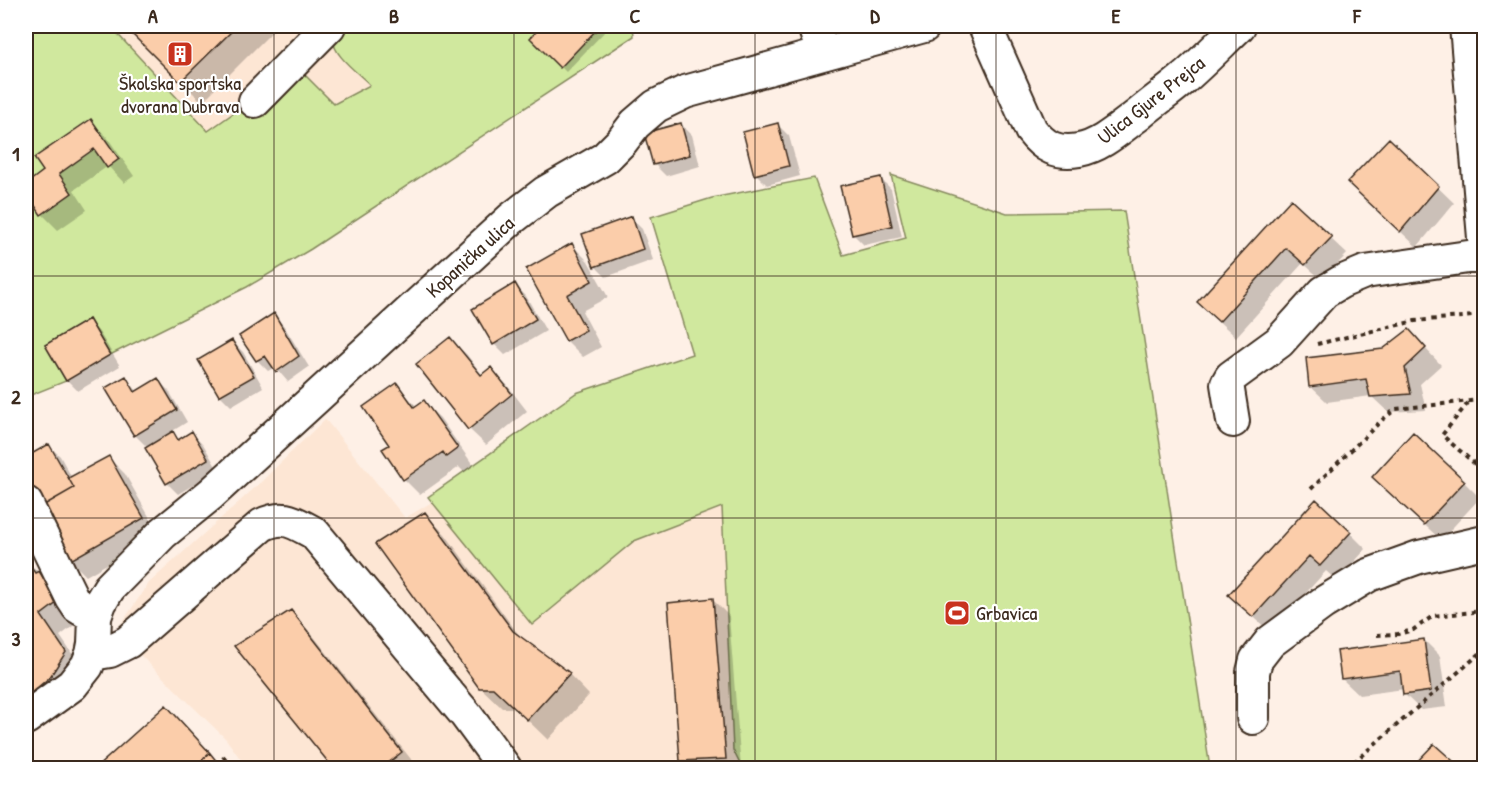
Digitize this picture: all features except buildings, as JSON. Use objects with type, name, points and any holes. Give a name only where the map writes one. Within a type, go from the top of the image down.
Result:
[{"type":"street","points":[[255,101],[329,26]]},
{"type":"street","name":"Kopanička ulica","points":[[94,617],[110,588],[164,533],[211,494],[511,219],[546,192],[605,158],[635,124],[657,106],[685,92],[819,39],[924,26]]},
{"type":"street","name":"Ulica Gjure Prejca","points":[[985,26],[1031,130],[1039,140],[1059,151],[1091,147],[1117,131],[1182,81],[1239,26]]},
{"type":"street","points":[[1466,26],[1480,124],[1485,238]]},
{"type":"street","points":[[1233,421],[1227,384],[1231,377],[1279,342],[1324,292],[1365,272],[1468,257],[1485,257]]},
{"type":"street","points":[[26,503],[72,598],[78,607],[94,617],[92,654],[87,666],[72,685],[26,718]]},
{"type":"street","points":[[92,654],[110,651],[128,642],[262,525],[274,519],[289,520],[314,533],[466,715],[506,768]]},
{"type":"street","points":[[1253,718],[1253,672],[1256,660],[1270,642],[1323,603],[1369,575],[1419,557],[1485,542]]},
{"type":"path","points":[[1316,344],[1415,321],[1473,316]]},
{"type":"path","points":[[1311,489],[1396,409],[1480,400]]},
{"type":"path","points":[[1468,402],[1442,435],[1485,472]]},
{"type":"path","points":[[1377,635],[1398,634],[1413,630],[1433,616],[1485,611]]},
{"type":"path","points":[[1347,768],[1485,650]]},
{"type":"path","points":[[223,756],[232,768]]},
{"type":"shaded area","points":[[110,26],[485,26],[334,104],[301,71],[291,73],[248,117],[238,110],[207,132]]},
{"type":"shaded area","points":[[325,419],[405,518],[432,502],[532,624],[634,541],[722,507],[733,750],[742,768],[247,768],[226,739],[117,630],[149,583],[260,483]]},
{"type":"green space","points":[[26,26],[110,26],[208,131],[238,110],[248,117],[291,73],[301,71],[334,104],[370,85],[336,50],[334,37],[343,26],[633,26],[634,36],[311,249],[247,287],[110,355],[89,319],[45,345],[66,381],[26,397]]},
{"type":"green space","points":[[891,175],[1007,213],[1124,211],[1210,768],[742,768],[733,750],[722,507],[634,541],[532,625],[428,497],[576,393],[692,354],[651,217],[712,198],[814,178],[843,255],[906,238]]},
{"type":"place","name":"Školska sportska dvorana Dubrava","points":[[180,54]]},
{"type":"place","name":"Grbavica","points":[[957,613]]}]
